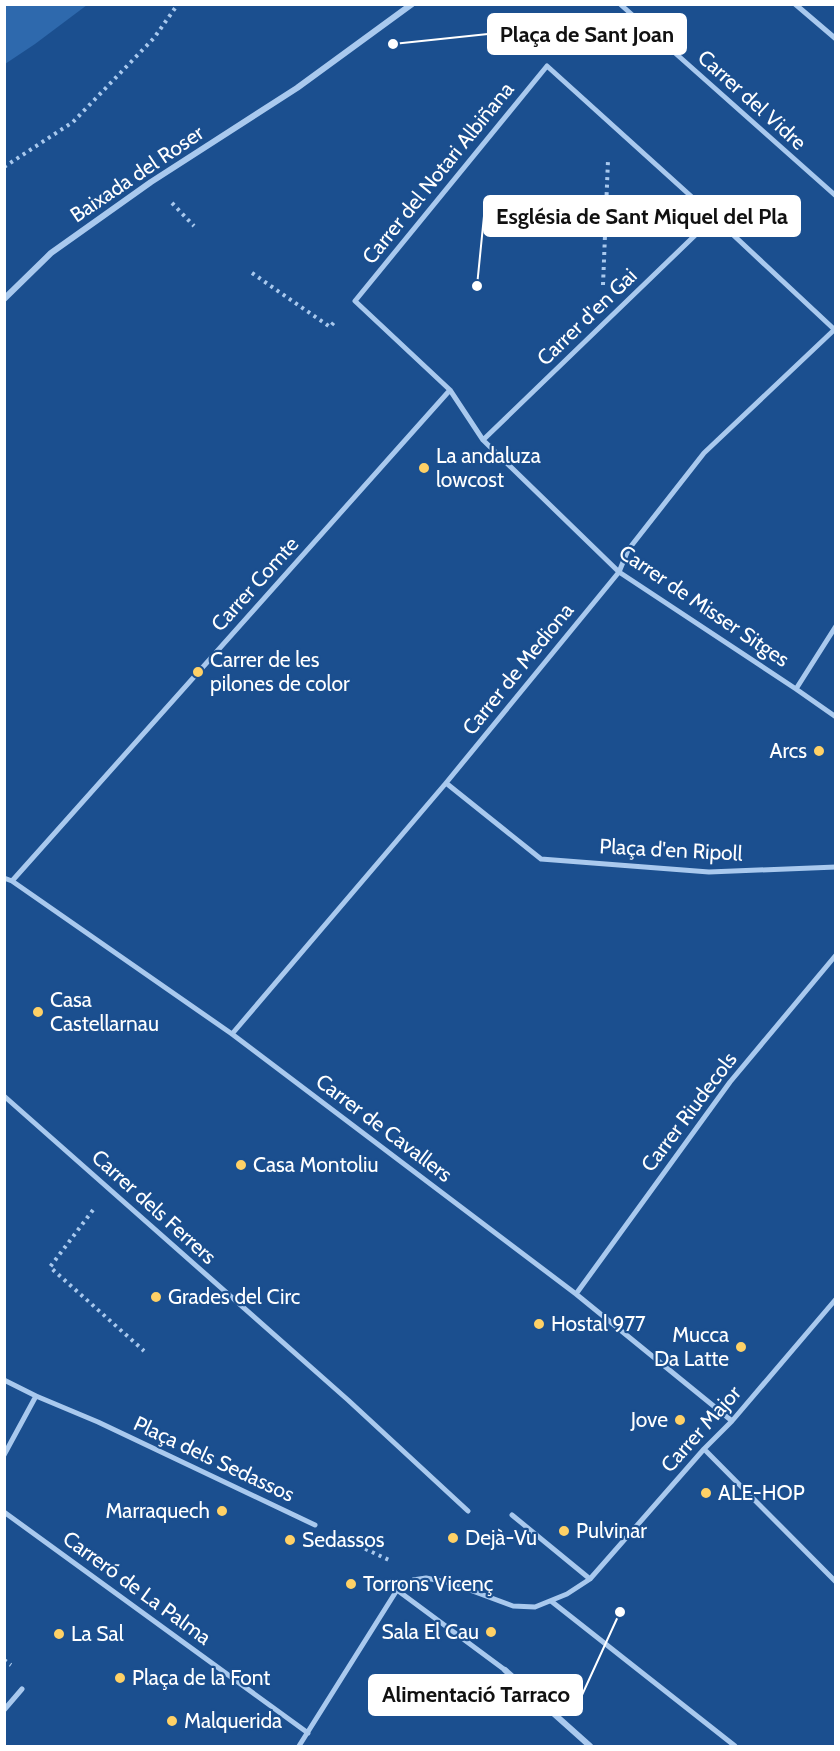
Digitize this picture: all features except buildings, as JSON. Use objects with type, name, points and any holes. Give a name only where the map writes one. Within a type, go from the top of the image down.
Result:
[{"type":"street","name":"Baixada del Roser","points":[[4,299],[51,254],[151,182],[297,88],[412,4]]},
{"type":"street","name":"Carrer del Vidre","points":[[620,4],[836,195]]},
{"type":"street","points":[[795,4],[836,39]]},
{"type":"street","name":"Carrer del Notari Albiñana","points":[[355,301],[547,66],[610,124]]},
{"type":"street","points":[[610,124],[835,330]]},
{"type":"street","name":"Carrer d'en Gai","points":[[483,440],[714,217]]},
{"type":"street","name":"Carrer de Misser Sitges","points":[[355,301],[450,390],[483,440],[619,573],[836,717]]},
{"type":"street","name":"Carrer de Mediona","points":[[232,1035],[446,783],[619,573],[628,550],[704,453],[835,330]]},
{"type":"street","name":"Carrer Comte","points":[[12,881],[450,390]]},
{"type":"street","points":[[796,689],[836,626]]},
{"type":"street","name":"Plaça d'en Ripoll","points":[[446,783],[541,859],[709,872],[836,867]]},
{"type":"street","name":"Carrer de Cavallers","points":[[4,878],[12,881],[232,1035],[576,1294],[732,1421]]},
{"type":"street","name":"Carrer Riudecols","points":[[576,1294],[730,1082],[836,956]]},
{"type":"street","name":"Carrer dels Ferrers","points":[[4,1096],[348,1400],[468,1511]]},
{"type":"street","name":"Carrer Major","points":[[426,1578],[451,1583],[513,1606],[535,1607],[567,1594],[590,1579],[704,1449],[732,1421],[836,1299]]},
{"type":"street","name":"Plaça dels Sedassos","points":[[4,1380],[98,1422],[315,1526]]},
{"type":"street","points":[[4,1455],[36,1396]]},
{"type":"street","points":[[704,1449],[836,1582]]},
{"type":"street","name":"Carreró de La Palma","points":[[4,1512],[308,1733]]},
{"type":"street","points":[[512,1515],[590,1579]]},
{"type":"street","points":[[299,1746],[397,1590],[413,1580],[426,1578]]},
{"type":"street","points":[[397,1590],[505,1670],[590,1746]]},
{"type":"street","points":[[551,1601],[735,1746]]},
{"type":"street","points":[[4,1710],[22,1689]]},
{"type":"path","points":[[4,167],[73,122],[154,38],[178,4]]},
{"type":"path","points":[[601,327],[610,124]]},
{"type":"path","points":[[252,273],[330,327],[355,301]]},
{"type":"path","points":[[109,1189],[50,1267],[144,1351]]},
{"type":"path","points":[[315,1526],[426,1578]]},
{"type":"shaded area","points":[[5,4],[87,4],[87,5],[5,64]]},
{"type":"place","name":"Plaça de Sant Joan","points":[[393,44]]},
{"type":"place","name":"Església de Sant Miquel del Pla","points":[[477,286]]},
{"type":"place","name":"La andaluza lowcost","points":[[424,468]]},
{"type":"place","name":"Carrer de les pilones de color","points":[[198,672]]},
{"type":"place","name":"Arcs","points":[[819,751]]},
{"type":"place","name":"Casa Castellarnau","points":[[38,1012]]},
{"type":"place","name":"Casa Montoliu","points":[[241,1165]]},
{"type":"place","name":"Grades del Circ","points":[[156,1297]]},
{"type":"place","name":"Hostal 977","points":[[539,1324]]},
{"type":"place","name":"Mucca Da Latte","points":[[741,1347]]},
{"type":"place","name":"Jove","points":[[680,1420]]},
{"type":"place","name":"ALE-HOP","points":[[706,1493]]},
{"type":"place","name":"Marraquech","points":[[222,1511]]},
{"type":"place","name":"Pulvinar","points":[[564,1531]]},
{"type":"place","name":"Dejà-Vu","points":[[453,1538]]},
{"type":"place","name":"Sedassos","points":[[290,1540]]},
{"type":"place","name":"Torrons Vicenç","points":[[351,1584]]},
{"type":"place","name":"Alimentació Tarraco","points":[[620,1612]]},
{"type":"place","name":"Sala El Cau","points":[[491,1632]]},
{"type":"place","name":"La Sal","points":[[59,1634]]},
{"type":"place","name":"Plaça de la Font","points":[[120,1678]]},
{"type":"place","name":"Malquerida","points":[[172,1721]]}]
